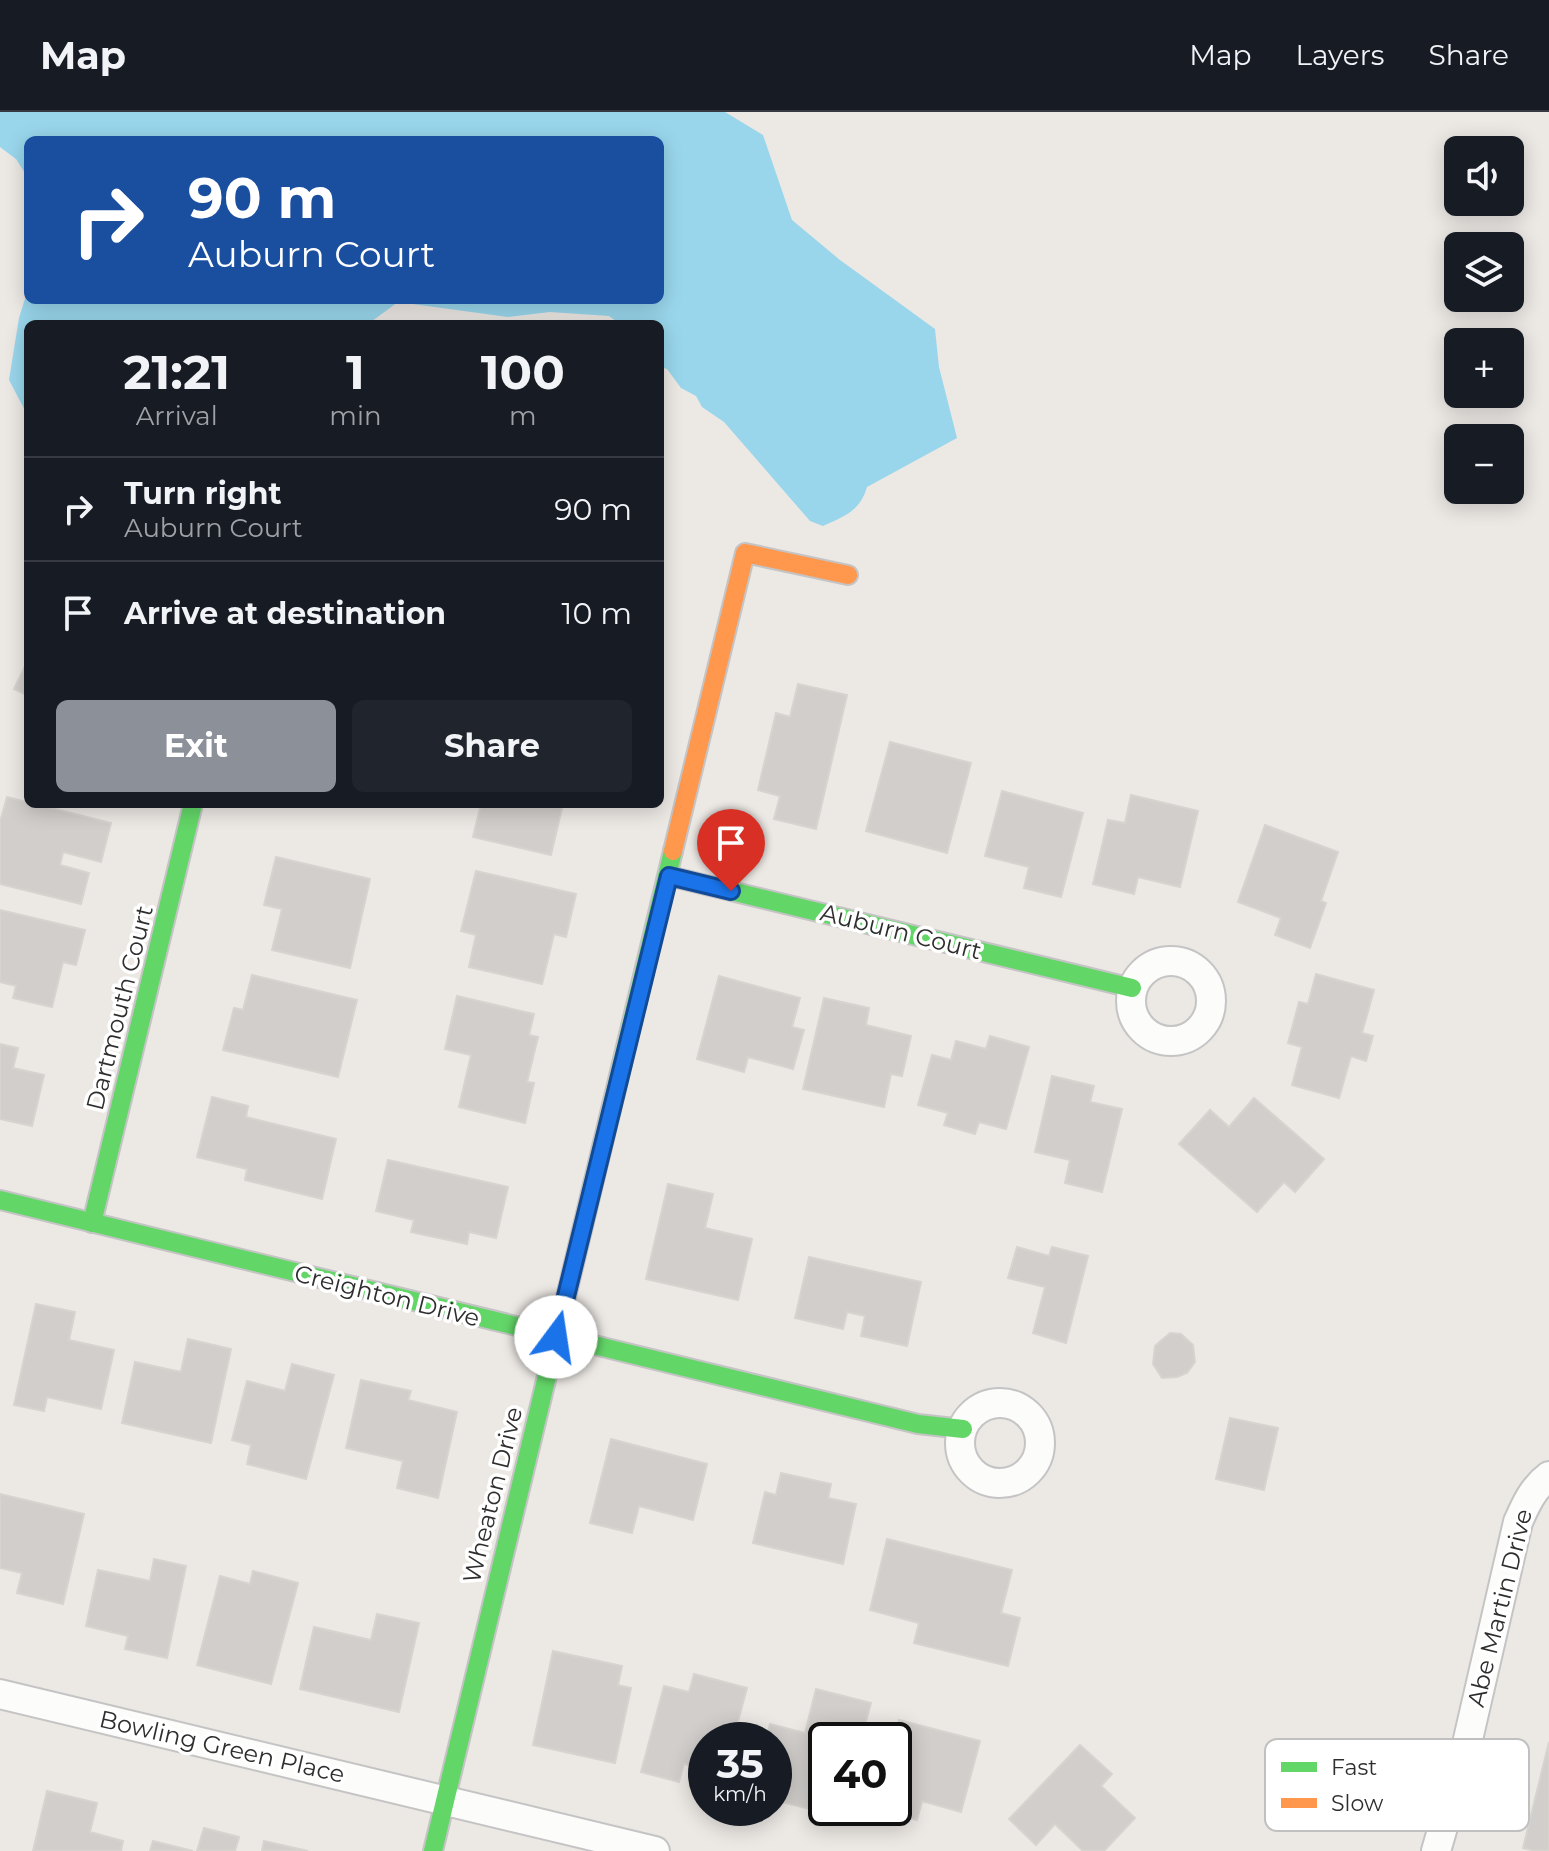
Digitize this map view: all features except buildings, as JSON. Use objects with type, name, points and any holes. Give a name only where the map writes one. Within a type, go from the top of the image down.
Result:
[{"type":"street","name":"Wheaton Drive","points":[[433,1851],[745,553],[848,575]]},
{"type":"street","name":"Dartmouth Court","points":[[92,1223],[192,808]]},
{"type":"street","name":"Auburn Court","points":[[669,876],[1132,988]]},
{"type":"street","name":"Creighton Drive","points":[[0,1200],[918,1424],[963,1429]]},
{"type":"street","name":"Abe Martin Drive","points":[[1468,1739],[1518,1522],[1527,1499],[1549,1476]]},
{"type":"street","name":"Bowling Green Place","points":[[0,1694],[655,1851]]},
{"type":"street","name":"Abe Martin Drive","points":[[1436,1851],[1442,1831]]},
{"type":"water","points":[[0,112],[725,112],[763,135],[792,220],[840,260],[935,329],[939,367],[957,438],[867,487],[856,507],[823,526],[810,521],[724,422],[702,407],[696,396],[681,388],[664,368],[664,320],[614,320],[609,316],[550,312],[508,317],[413,304],[664,304],[664,136],[24,136],[24,172],[16,159],[0,147]]},
{"type":"water","points":[[24,302],[395,304],[373,320],[24,320],[24,408],[9,380]]},
{"type":"traffic: fast","points":[[92,1223],[192,808]]},
{"type":"traffic: fast","points":[[433,1851],[673,851]]},
{"type":"traffic: fast","points":[[669,876],[1132,988]]},
{"type":"traffic: fast","points":[[0,1200],[918,1424],[963,1429]]},
{"type":"traffic: slow","points":[[673,851],[745,553],[848,575]]},
{"type":"route","points":[[556,1337],[669,876],[731,891]]}]
